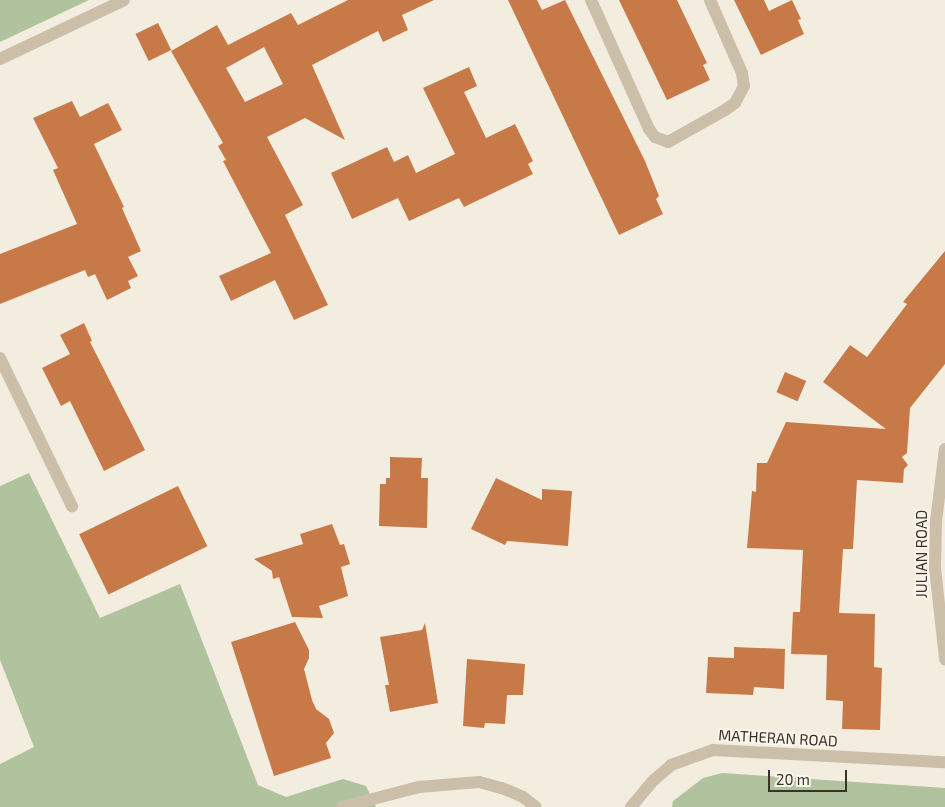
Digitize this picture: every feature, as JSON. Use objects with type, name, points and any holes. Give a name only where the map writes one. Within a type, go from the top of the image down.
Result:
[{"type":"street","points":[[0,59],[124,0]]},
{"type":"street","points":[[590,0],[649,129],[655,137],[668,142],[735,103],[744,86],[742,73],[710,0]]},
{"type":"street","points":[[0,358],[72,506]]},
{"type":"street","name":"JULIAN ROAD","points":[[945,449],[936,521],[936,568],[945,659]]},
{"type":"street","name":"MATHERAN ROAD","points":[[631,807],[654,780],[671,765],[713,750],[945,762]]},
{"type":"street","points":[[342,807],[419,787],[479,782],[523,797],[536,807]]},
{"type":"green space","points":[[0,0],[89,0],[0,42]]},
{"type":"green space","points":[[29,473],[100,618],[180,584],[258,785],[286,797],[343,779],[366,786],[376,807],[0,807],[0,764],[34,747],[0,660],[0,486]]},
{"type":"green space","points":[[722,773],[945,788],[945,807],[672,807],[673,801],[703,778]]},
{"type":"building","points":[[348,0],[434,0],[402,15],[408,30],[383,42],[378,31],[312,65],[345,140],[305,118],[267,137],[303,205],[285,215],[328,305],[294,320],[275,280],[231,301],[219,276],[271,253],[223,161],[226,160],[218,146],[223,143],[171,51],[217,25],[228,45],[291,13],[298,25]],"holes":[[[264,47],[283,84],[245,102],[226,68]]]},
{"type":"building","points":[[508,0],[537,0],[542,10],[565,0],[645,161],[659,196],[656,199],[663,214],[619,235]]},
{"type":"building","points":[[619,0],[677,0],[707,63],[703,65],[710,80],[667,100]]},
{"type":"building","points":[[734,0],[764,0],[769,11],[792,0],[801,19],[798,20],[804,34],[761,55]]},
{"type":"building","points":[[158,23],[171,50],[149,61],[136,34]]},
{"type":"building","points":[[469,67],[477,86],[464,92],[486,138],[515,124],[533,161],[528,164],[533,174],[464,207],[459,198],[409,221],[398,198],[352,219],[331,173],[387,147],[394,162],[408,155],[416,173],[455,154],[423,88]]},
{"type":"building","points":[[72,101],[80,117],[108,103],[122,130],[94,144],[124,207],[122,208],[141,251],[128,257],[138,276],[128,281],[131,288],[107,300],[95,274],[88,277],[85,270],[0,304],[0,254],[77,224],[53,170],[58,168],[33,118]]},
{"type":"building","points":[[945,251],[945,364],[910,408],[907,453],[902,457],[908,465],[904,469],[903,483],[857,480],[853,549],[843,549],[839,613],[875,614],[874,667],[882,668],[880,730],[842,729],[843,701],[826,700],[827,655],[791,654],[793,612],[800,612],[803,550],[747,548],[752,491],[756,492],[757,463],[767,463],[786,422],[886,429],[823,382],[850,345],[867,357],[907,304],[903,302]]},
{"type":"building","points":[[84,323],[92,341],[90,342],[145,450],[104,471],[70,401],[61,406],[42,368],[70,354],[60,335]]},
{"type":"building","points":[[785,372],[806,381],[798,401],[776,392]]},
{"type":"building","points":[[390,457],[422,458],[421,478],[428,478],[427,528],[379,526],[380,484],[386,484],[386,478],[390,478]]},
{"type":"building","points":[[496,478],[542,500],[542,489],[572,491],[568,546],[507,541],[505,545],[471,529]]},
{"type":"building","points":[[178,486],[207,546],[109,594],[79,534]]},
{"type":"building","points":[[332,524],[340,545],[344,544],[350,564],[341,567],[348,596],[319,606],[323,618],[292,617],[279,577],[273,579],[272,571],[254,559],[303,544],[300,534]]},
{"type":"building","points":[[295,622],[309,650],[309,658],[304,669],[312,700],[316,709],[329,719],[334,733],[326,743],[331,758],[274,776],[231,642]]},
{"type":"building","points":[[425,623],[438,703],[390,712],[385,685],[389,685],[380,637],[422,630]]},
{"type":"building","points":[[734,647],[785,649],[784,689],[754,687],[753,695],[706,693],[708,657],[734,658]]},
{"type":"building","points":[[467,659],[525,664],[523,695],[507,695],[505,724],[485,723],[484,728],[463,726]]}]
